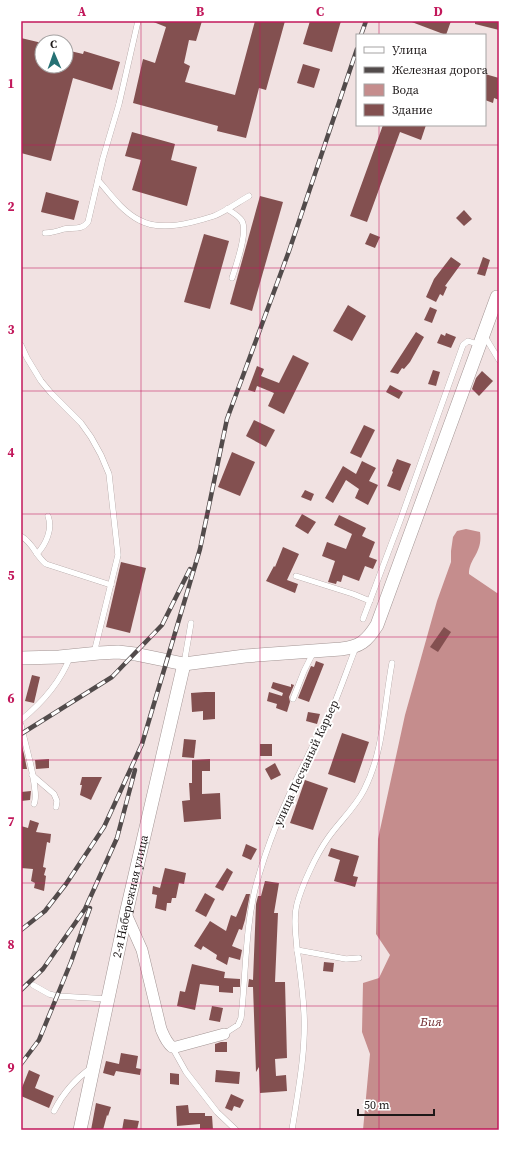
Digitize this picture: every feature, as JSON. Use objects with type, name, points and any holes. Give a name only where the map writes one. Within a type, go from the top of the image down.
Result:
[{"type":"street","points":[[21,658],[118,652],[184,664],[245,656],[341,649],[356,646],[365,641],[377,625],[497,297],[499,297]]},
{"type":"street","points":[[482,340],[499,318]]},
{"type":"street","name":"2-я Набережная улица","points":[[80,1130],[126,914],[184,664]]},
{"type":"street","points":[[126,914],[142,950],[164,1038],[172,1047]]},
{"type":"street","name":"улица Песчаный Карьер","points":[[172,1047],[176,1048],[224,1034]]},
{"type":"lane","points":[[45,233],[77,229],[86,225],[88,222],[119,104],[138,21]]},
{"type":"lane","points":[[98,180],[129,214],[140,221],[152,225],[163,226],[184,224],[214,215],[248,196]]},
{"type":"lane","points":[[227,209],[242,221],[243,226],[242,239],[232,278]]},
{"type":"lane","points":[[363,619],[400,522],[463,345],[468,341],[482,340],[499,360]]},
{"type":"lane","points":[[21,345],[41,381],[81,423],[101,455],[109,474],[112,490],[113,520],[118,549],[111,585],[93,653]]},
{"type":"lane","points":[[37,554],[42,548],[48,534],[50,526],[48,516]]},
{"type":"lane","points":[[21,536],[31,544],[46,564],[111,585]]},
{"type":"lane","points":[[296,576],[370,601]]},
{"type":"lane","points":[[184,664],[191,623]]},
{"type":"lane","name":"улица Песчаный Карьер","points":[[224,1034],[238,1025],[241,1018],[246,939],[255,890],[264,860],[290,792],[332,708],[356,646]]},
{"type":"lane","points":[[293,699],[314,651]]},
{"type":"lane","points":[[21,720],[34,710],[48,694],[64,671],[70,656]]},
{"type":"lane","points":[[292,1130],[304,1040],[304,1013],[295,917],[297,902],[322,848],[361,795],[368,781],[378,752],[392,663]]},
{"type":"lane","points":[[21,725],[22,737],[32,775],[36,798],[34,804]]},
{"type":"lane","points":[[32,775],[54,794],[57,801],[56,806]]},
{"type":"lane","points":[[298,950],[341,958],[359,958]]},
{"type":"lane","points":[[33,985],[49,994],[57,996],[108,999]]},
{"type":"lane","points":[[172,1047],[186,1072],[217,1112],[236,1130]]},
{"type":"lane","points":[[54,1112],[60,1100],[71,1085],[94,1066]]},
{"type":"water","name":"Бия","points":[[466,529],[480,532],[480,545],[471,564],[469,574],[497,593],[499,592],[499,1130],[363,1130],[370,1054],[362,1032],[363,983],[379,978],[390,955],[376,934],[378,839],[405,715],[437,601],[451,562],[453,537],[457,531]]},
{"type":"building","points":[[151,21],[202,21],[196,41],[189,40],[184,63],[190,66],[185,82],[235,95],[255,21],[285,21],[266,90],[259,88],[246,138],[217,131],[218,126],[133,103],[143,59],[155,63],[166,27]]},
{"type":"building","points":[[310,21],[341,21],[332,52],[303,44]]},
{"type":"building","points":[[409,21],[451,21],[446,34]]},
{"type":"building","points":[[475,21],[499,21],[499,30],[475,24]]},
{"type":"building","points":[[21,38],[34,41],[34,74],[74,74],[74,52],[83,54],[84,51],[120,62],[112,90],[73,78],[51,161],[21,153]]},
{"type":"building","points":[[303,64],[320,69],[314,88],[297,83]]},
{"type":"building","points":[[486,74],[499,78],[499,100],[494,98],[493,103],[486,100]]},
{"type":"building","points":[[383,126],[426,126],[421,140],[400,132],[367,222],[350,216]]},
{"type":"building","points":[[132,132],[175,144],[171,160],[197,167],[187,206],[132,190],[141,160],[125,156]]},
{"type":"building","points":[[46,192],[79,201],[74,220],[41,212]]},
{"type":"building","points":[[260,196],[283,202],[252,311],[230,304]]},
{"type":"building","points":[[464,210],[472,219],[464,226],[456,218]]},
{"type":"building","points":[[370,233],[380,237],[375,248],[365,244]]},
{"type":"building","points":[[204,234],[229,241],[210,309],[184,302]]},
{"type":"building","points":[[451,257],[461,264],[445,286],[447,287],[443,296],[440,294],[436,302],[426,297],[434,279]]},
{"type":"building","points":[[483,257],[490,260],[485,276],[477,274]]},
{"type":"building","points":[[348,305],[366,316],[352,341],[333,331]]},
{"type":"building","points":[[430,307],[437,310],[432,323],[424,320]]},
{"type":"building","points":[[416,332],[424,337],[410,362],[404,369],[402,368],[398,374],[390,372]]},
{"type":"building","points":[[446,333],[456,337],[451,348],[437,343],[441,334],[445,336]]},
{"type":"building","points":[[293,355],[309,363],[284,414],[268,406],[274,393],[257,386],[255,392],[248,390],[257,366],[264,369],[261,376],[279,383]]},
{"type":"building","points":[[433,370],[440,372],[436,386],[428,384]]},
{"type":"building","points":[[482,371],[493,381],[479,396],[472,389],[476,378]]},
{"type":"building","points":[[390,385],[403,392],[399,399],[386,392]]},
{"type":"building","points":[[254,420],[275,430],[266,447],[246,436]]},
{"type":"building","points":[[364,425],[375,430],[361,458],[350,453]]},
{"type":"building","points":[[232,452],[255,462],[240,496],[218,487]]},
{"type":"building","points":[[397,459],[411,464],[400,491],[387,486]]},
{"type":"building","points":[[362,461],[376,468],[369,481],[378,485],[368,505],[355,498],[359,489],[346,480],[333,503],[325,498],[343,466],[356,474]]},
{"type":"building","points":[[305,490],[314,494],[311,501],[301,497]]},
{"type":"building","points":[[302,514],[316,522],[308,534],[295,526]]},
{"type":"building","points":[[339,515],[366,528],[362,536],[375,542],[369,557],[377,560],[373,569],[365,566],[359,581],[343,575],[341,582],[337,581],[336,584],[328,582],[335,561],[322,556],[327,542],[346,549],[352,534],[334,525]]},
{"type":"building","points":[[283,547],[299,554],[287,580],[298,584],[295,593],[266,581],[274,566],[275,567]]},
{"type":"building","points":[[121,562],[146,568],[130,633],[106,627]]},
{"type":"building","points":[[444,627],[451,632],[438,652],[430,647]]},
{"type":"building","points":[[316,661],[324,664],[309,702],[298,698],[311,666],[314,667]]},
{"type":"building","points":[[32,675],[40,677],[34,703],[25,701]]},
{"type":"building","points":[[273,682],[291,687],[291,684],[294,685],[289,697],[290,702],[287,712],[276,708],[277,704],[267,701],[269,692],[282,696],[283,693],[271,688]]},
{"type":"building","points":[[215,692],[215,719],[203,720],[203,711],[192,712],[191,693]]},
{"type":"building","points":[[308,712],[320,714],[317,724],[306,721]]},
{"type":"building","points":[[342,733],[369,742],[355,783],[328,774]]},
{"type":"building","points":[[184,739],[196,740],[194,758],[182,757]]},
{"type":"building","points":[[21,743],[24,754],[27,769],[21,769]]},
{"type":"building","points":[[260,744],[272,744],[272,756],[260,756]]},
{"type":"building","points":[[49,759],[49,768],[36,769],[35,760]]},
{"type":"building","points":[[210,759],[210,771],[202,771],[202,794],[220,793],[221,819],[184,822],[182,801],[190,800],[189,783],[192,783],[192,760]]},
{"type":"building","points":[[275,763],[281,775],[271,780],[265,769]]},
{"type":"building","points":[[82,777],[102,777],[91,800],[80,795]]},
{"type":"building","points":[[305,780],[328,788],[313,830],[290,823]]},
{"type":"building","points":[[31,791],[30,800],[21,801],[21,792]]},
{"type":"building","points":[[30,820],[39,823],[36,832],[51,834],[50,843],[47,842],[43,867],[46,868],[44,875],[46,876],[44,891],[34,888],[35,883],[31,881],[33,869],[21,868],[21,826],[28,828]]},
{"type":"building","points":[[246,844],[257,849],[251,860],[242,856]]},
{"type":"building","points":[[331,848],[359,856],[353,876],[358,877],[355,887],[334,881],[340,860],[328,856]]},
{"type":"building","points":[[165,868],[186,873],[184,884],[179,883],[176,898],[172,898],[171,903],[167,903],[166,911],[155,908],[157,895],[152,894],[153,886],[160,888]]},
{"type":"building","points":[[227,868],[233,872],[223,891],[215,887]]},
{"type":"building","points":[[265,881],[279,883],[274,913],[278,913],[275,982],[285,982],[287,1058],[275,1059],[276,1076],[286,1075],[287,1091],[260,1093],[259,1067],[256,1072],[253,987],[248,987],[249,979],[253,980],[256,904],[258,896],[261,896]]},
{"type":"building","points":[[205,893],[215,899],[206,917],[195,911]]},
{"type":"building","points":[[246,894],[250,894],[245,920],[242,930],[239,929],[232,946],[242,950],[240,960],[229,957],[227,965],[216,959],[217,955],[203,946],[201,950],[194,946],[210,921],[226,931],[231,915],[236,917]]},
{"type":"building","points":[[324,962],[334,963],[333,972],[323,971]]},
{"type":"building","points":[[192,964],[225,972],[224,978],[240,979],[240,987],[233,987],[233,993],[219,992],[219,986],[200,984],[195,1010],[177,1006],[180,991],[185,992]]},
{"type":"building","points":[[212,1006],[223,1008],[220,1022],[209,1020]]},
{"type":"building","points":[[227,1042],[227,1052],[215,1052],[215,1044]]},
{"type":"building","points":[[121,1053],[138,1056],[136,1068],[141,1069],[140,1075],[116,1071],[114,1076],[103,1073],[106,1061],[119,1064]]},
{"type":"building","points":[[29,1070],[40,1075],[35,1088],[54,1096],[49,1108],[21,1096],[21,1090]]},
{"type":"building","points":[[216,1070],[240,1072],[239,1084],[215,1082]]},
{"type":"building","points":[[170,1073],[179,1074],[179,1085],[170,1084]]},
{"type":"building","points":[[231,1094],[244,1100],[240,1108],[234,1106],[232,1111],[225,1108]]},
{"type":"building","points":[[96,1103],[111,1107],[103,1130],[91,1130]]},
{"type":"building","points":[[188,1105],[189,1113],[205,1113],[205,1116],[212,1116],[213,1130],[200,1130],[200,1124],[177,1126],[176,1106]]},
{"type":"building","points":[[124,1119],[139,1121],[137,1130],[122,1130]]},
{"type":"railway","points":[[361,34],[366,21]]},
{"type":"railway","points":[[21,930],[45,911],[66,884],[104,827],[142,744],[200,549],[227,419],[289,251],[356,52]]},
{"type":"railway","points":[[21,734],[112,677],[162,625],[190,569]]},
{"type":"railway","points":[[21,990],[43,969],[85,909],[117,838],[135,770]]},
{"type":"railway","points":[[21,1064],[39,1040],[71,962],[90,908]]}]
